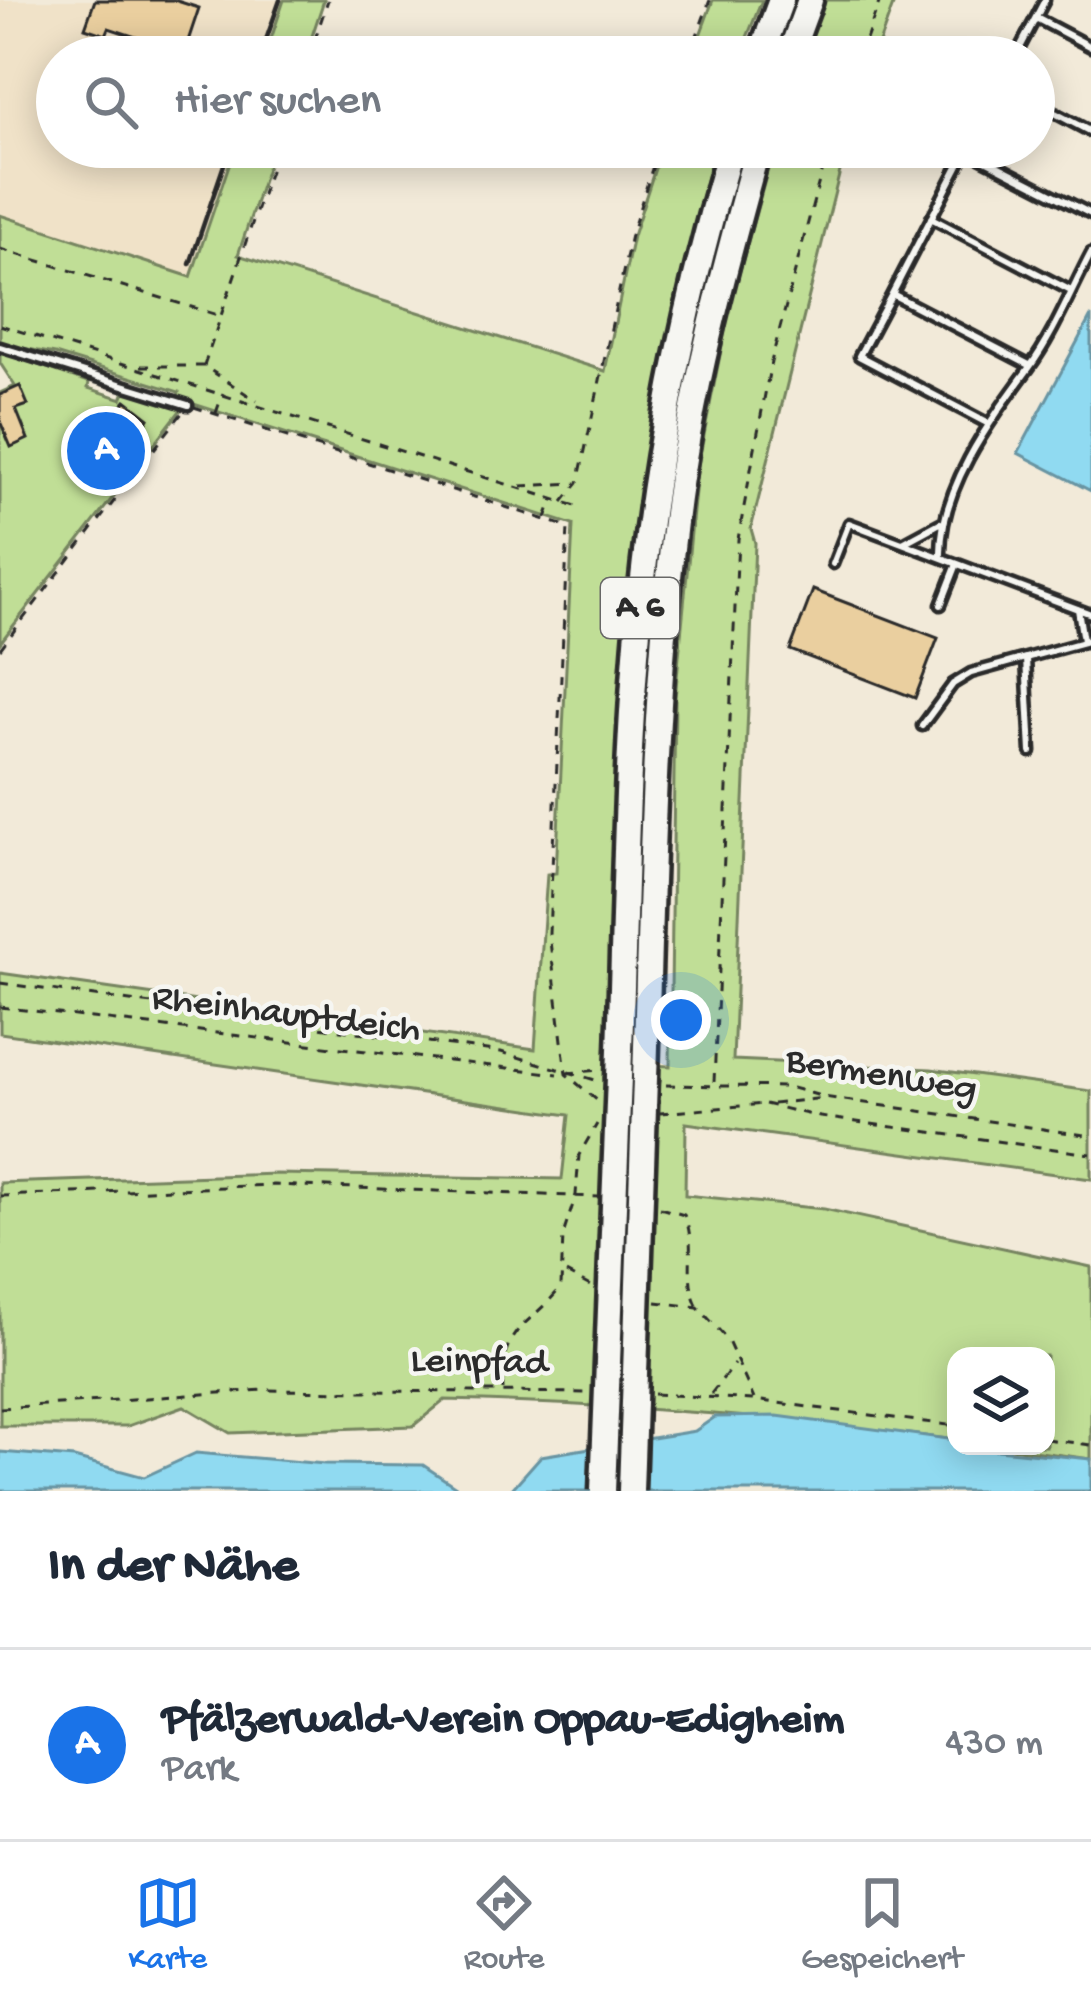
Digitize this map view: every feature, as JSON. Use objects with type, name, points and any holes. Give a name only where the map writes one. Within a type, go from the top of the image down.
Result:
[{"type":"highway","points":[[768,36],[781,0]]},
{"type":"highway","points":[[797,36],[810,0]]},
{"type":"highway","name":"A 6","points":[[603,1491],[609,1074],[651,512],[682,328],[725,168]]},
{"type":"highway","name":"A 6","points":[[631,1491],[659,1080],[657,728],[675,518],[710,325],[752,168]]},
{"type":"lane","points":[[1026,36],[1045,0]]},
{"type":"lane","points":[[1036,17],[1091,47]]},
{"type":"lane","points":[[1055,113],[1091,131]]},
{"type":"lane","points":[[957,168],[859,356],[989,424]]},
{"type":"lane","points":[[1003,168],[1091,214]]},
{"type":"lane","points":[[931,218],[1071,291]]},
{"type":"lane","points":[[941,557],[940,523],[989,424],[1030,366],[1091,253]]},
{"type":"lane","points":[[892,293],[1030,366]]},
{"type":"lane","points":[[0,347],[188,405]]},
{"type":"lane","points":[[833,564],[849,523],[1091,614]]},
{"type":"lane","points":[[903,543],[940,523]]},
{"type":"lane","points":[[941,605],[957,564]]},
{"type":"lane","points":[[922,726],[953,684],[970,673],[1087,641],[1078,609]]},
{"type":"lane","points":[[1026,658],[1031,752]]},
{"type":"path","points":[[316,36],[328,0]]},
{"type":"path","points":[[696,36],[710,0]]},
{"type":"path","points":[[867,36],[880,0]]},
{"type":"path","points":[[204,366],[271,168]]},
{"type":"path","points":[[563,502],[578,483],[631,235],[652,168]]},
{"type":"path","points":[[713,1085],[738,539],[771,362],[822,168]]},
{"type":"path","points":[[0,249],[221,316]]},
{"type":"path","points":[[0,325],[576,506]]},
{"type":"path","points":[[139,367],[204,366],[261,405]]},
{"type":"path","points":[[215,414],[223,392]]},
{"type":"path","points":[[0,649],[188,405],[568,527],[549,933],[566,1074]]},
{"type":"path","points":[[518,488],[578,483]]},
{"type":"path","points":[[546,520],[553,499]]},
{"type":"path","points":[[0,983],[501,1052],[566,1074],[599,1102],[599,1119],[579,1155],[576,1196],[563,1235],[561,1286],[522,1321],[508,1341],[501,1361],[502,1390]]},
{"type":"path","name":"Rheinhauptdeich","points":[[0,1007],[566,1074]]},
{"type":"path","points":[[566,1074],[571,1069],[609,1074]]},
{"type":"path","name":"Bermenweg","points":[[659,1080],[789,1087],[824,1097],[1091,1136]]},
{"type":"path","points":[[677,1108],[824,1097]]},
{"type":"path","points":[[765,1104],[820,1117],[1091,1154]]},
{"type":"path","points":[[0,1196],[273,1185],[576,1196]]},
{"type":"path","points":[[684,1304],[698,1307],[727,1339],[754,1400]]},
{"type":"path","points":[[710,1396],[735,1362]]},
{"type":"path","name":"Leinpfad","points":[[0,1408],[263,1390],[595,1393]]},
{"type":"path","points":[[640,1394],[754,1400],[947,1425]]},
{"type":"path","points":[[1055,1440],[1091,1445]]},
{"type":"shaded area","points":[[0,0],[284,0],[272,36],[36,36],[36,168],[228,168],[191,278],[0,215]]},
{"type":"green space","points":[[284,0],[324,0],[312,36],[272,36]]},
{"type":"green space","points":[[713,0],[762,0],[747,36],[700,36]]},
{"type":"green space","points":[[823,0],[895,0],[882,36],[811,36]]},
{"type":"green space","points":[[228,168],[267,168],[238,255],[605,371],[633,236],[655,168],[709,168],[649,434],[628,598],[614,797],[605,1063],[670,1066],[675,698],[697,470],[729,310],[768,168],[841,168],[751,529],[755,543],[733,1060],[931,1069],[1091,1091],[1091,1179],[686,1123],[685,1195],[824,1209],[1091,1267],[1091,1459],[1055,1454],[1055,1347],[947,1347],[947,1439],[701,1413],[445,1400],[413,1426],[230,1433],[184,1406],[128,1426],[0,1426],[0,1183],[276,1174],[562,1179],[569,1115],[0,1033],[0,973],[535,1049],[547,874],[556,873],[573,525],[178,399],[179,392],[55,354],[0,344],[0,215],[191,277]]},
{"type":"green space","points":[[0,352],[89,382],[88,388],[122,399],[126,389],[183,407],[0,643],[0,393],[15,386],[0,363]]},
{"type":"water","points":[[1091,316],[1091,491],[1018,453]]},
{"type":"water","points":[[777,1416],[947,1439],[947,1455],[1091,1459],[1091,1491],[510,1491],[541,1456],[695,1431],[715,1417]]},
{"type":"water","points":[[0,1452],[74,1458],[144,1477],[196,1453],[325,1464],[423,1465],[462,1491],[0,1491]]},
{"type":"building","points":[[95,0],[174,0],[199,8],[190,36],[133,36],[109,28],[106,35],[85,28]]},
{"type":"building","points":[[20,386],[28,405],[16,409],[28,439],[11,447],[0,421],[0,395]]},
{"type":"building","points":[[126,400],[149,418],[124,461],[90,434],[101,420],[107,425]]},
{"type":"building","points":[[813,590],[938,638],[915,698],[790,650]]},
{"type":"railway","points":[[267,36],[280,0]]},
{"type":"railway","points":[[190,264],[223,168]]},
{"type":"place","name":"Pfälzerwald-Verein Oppau-Edigheim","points":[[106,451]]}]
